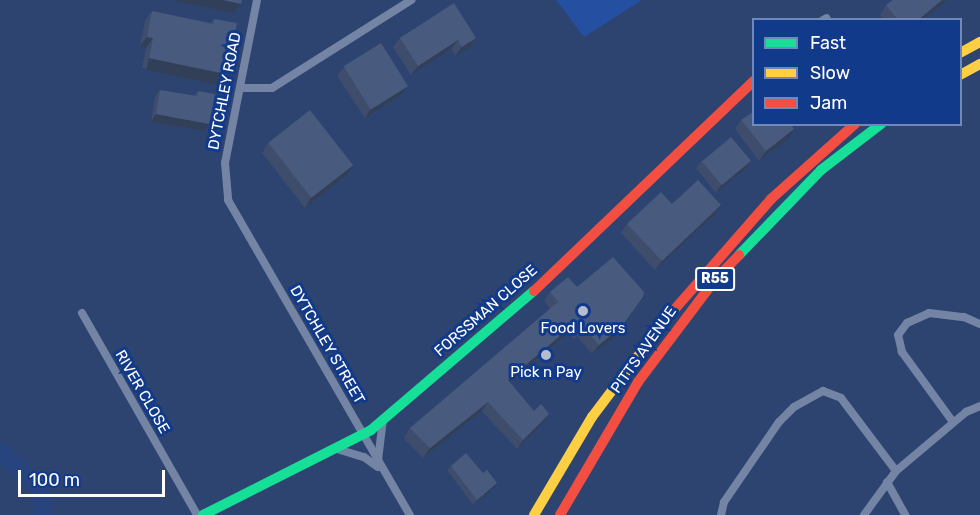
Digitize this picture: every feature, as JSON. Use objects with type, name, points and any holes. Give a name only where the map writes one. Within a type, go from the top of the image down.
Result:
[{"type":"main road","points":[[962,52],[980,42]]},
{"type":"main road","points":[[962,74],[980,64]]},
{"type":"main road","name":"FORSSMAN CLOSE","points":[[203,515],[362,436],[384,420],[543,283],[752,82]]},
{"type":"main road","name":"PITTS AVENUE","points":[[534,515],[546,492],[614,385],[693,287],[771,200],[853,126]]},
{"type":"main road","name":"PITTS AVENUE","points":[[560,515],[638,382],[714,280],[821,170],[878,126]]},
{"type":"main road","points":[[528,515],[546,492]]},
{"type":"street","name":"DYTCHLEY ROAD","points":[[224,187],[225,163],[257,0]]},
{"type":"street","points":[[240,88],[272,88],[411,0]]},
{"type":"street","name":"DYTCHLEY STREET","points":[[224,187],[234,214],[302,325],[362,436],[410,515]]},
{"type":"street","name":"RIVER CLOSE","points":[[82,313],[197,515]]},
{"type":"street","points":[[953,422],[902,352],[898,335],[907,323],[929,313],[964,317],[980,323]]},
{"type":"street","points":[[721,515],[724,502],[779,422],[794,407],[823,391],[841,398],[896,471]]},
{"type":"street","points":[[864,515],[896,471],[953,422],[980,406]]},
{"type":"street","points":[[337,449],[364,457],[380,466],[384,420]]},
{"type":"street","points":[[887,482],[905,515]]},
{"type":"shaded area","points":[[556,0],[642,0],[584,37]]},
{"type":"building","points":[[223,0],[242,0],[241,4]]},
{"type":"building","points":[[893,0],[942,0],[920,18],[896,18],[886,5]]},
{"type":"building","points":[[454,3],[476,38],[462,47],[458,40],[418,66],[400,38]]},
{"type":"building","points":[[152,11],[213,24],[214,19],[237,23],[227,74],[149,58],[153,38],[147,37]]},
{"type":"building","points":[[381,43],[408,86],[371,110],[344,66]]},
{"type":"building","points":[[160,90],[197,96],[198,91],[215,94],[209,124],[156,114]]},
{"type":"building","points":[[310,110],[353,165],[311,198],[268,143]]},
{"type":"building","points":[[752,113],[752,126],[792,126],[794,129],[766,151],[741,120]]},
{"type":"building","points":[[731,137],[751,161],[722,185],[702,161]]},
{"type":"building","points":[[698,180],[721,205],[662,261],[627,224],[661,192],[672,204]]},
{"type":"building","points":[[613,257],[644,292],[643,297],[622,326],[599,345],[583,327],[580,330],[575,323],[508,380],[534,411],[541,404],[549,414],[523,440],[488,402],[430,448],[410,428],[558,302],[550,292],[568,277],[577,287]]},
{"type":"building","points":[[466,453],[483,473],[487,470],[497,483],[477,500],[451,466]]},
{"type":"waterway","points":[[0,451],[40,488],[43,515]]},
{"type":"traffic: fast","points":[[739,255],[821,170],[878,126]]},
{"type":"traffic: fast","points":[[203,515],[371,430],[534,291]]},
{"type":"traffic: slow","points":[[962,52],[980,42]]},
{"type":"traffic: slow","points":[[962,74],[980,64]]},
{"type":"traffic: slow","points":[[534,515],[592,417],[667,318]]},
{"type":"traffic: jam","points":[[534,291],[752,83]]},
{"type":"traffic: jam","points":[[667,318],[771,199],[853,126]]},
{"type":"traffic: jam","points":[[560,515],[638,382],[714,281],[739,255]]},
{"type":"place","name":"Food Lovers","points":[[583,311]]},
{"type":"place","name":"Pick n Pay","points":[[546,355]]}]
